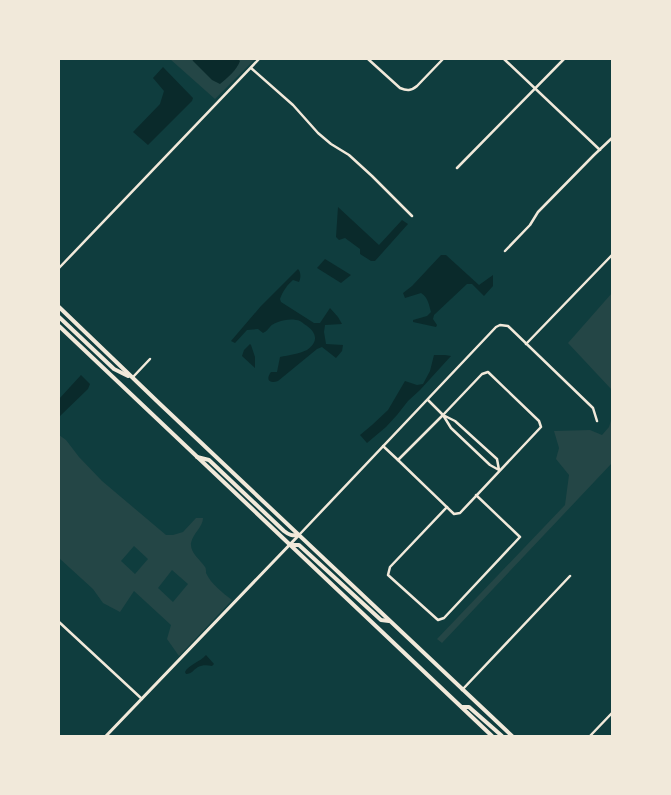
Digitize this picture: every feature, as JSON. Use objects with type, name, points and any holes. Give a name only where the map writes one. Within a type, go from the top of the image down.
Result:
[{"type":"main road","points":[[59,307],[132,378],[512,736]]},
{"type":"main road","points":[[59,317],[114,369],[132,378]]},
{"type":"main road","points":[[59,326],[492,736]]},
{"type":"main road","points":[[197,457],[209,460],[289,535],[298,535]]},
{"type":"main road","points":[[290,545],[299,546],[381,620],[390,622]]},
{"type":"main road","points":[[462,707],[469,707],[502,736]]},
{"type":"street","points":[[59,268],[259,59]]},
{"type":"street","points":[[368,59],[400,88],[405,90],[414,89],[443,59]]},
{"type":"street","points":[[504,59],[600,150]]},
{"type":"street","points":[[457,168],[564,59]]},
{"type":"street","points":[[251,68],[293,105],[318,133],[331,144],[349,155],[412,216]]},
{"type":"street","points":[[505,251],[530,225],[538,212],[612,138]]},
{"type":"street","points":[[526,344],[612,254]]},
{"type":"street","points":[[106,736],[355,477],[496,327],[500,325],[508,326],[593,408],[597,421]]},
{"type":"street","points":[[132,378],[150,359]]},
{"type":"street","points":[[383,446],[454,514],[460,513],[540,427],[539,421],[488,372],[482,374],[398,460]]},
{"type":"street","points":[[428,400],[444,414],[455,421],[497,459],[499,470]]},
{"type":"street","points":[[444,414],[451,428],[490,465],[499,470]]},
{"type":"street","points":[[447,507],[390,567],[388,576],[438,620],[444,618],[520,537],[476,495]]},
{"type":"street","points":[[462,690],[570,576]]},
{"type":"street","points":[[59,622],[142,699]]},
{"type":"street","points":[[590,736],[612,713]]},
{"type":"shaded area","points":[[170,59],[255,59],[215,99]]},
{"type":"shaded area","points":[[192,59],[238,59],[240,61],[234,71],[220,84],[212,80]]},
{"type":"shaded area","points":[[163,67],[193,98],[192,101],[148,145],[133,132],[160,104],[164,91],[153,78]]},
{"type":"shaded area","points":[[338,207],[379,245],[402,220],[408,224],[375,261],[371,261],[360,254],[360,249],[345,238],[339,240],[336,237]]},
{"type":"shaded area","points":[[441,255],[446,255],[479,285],[493,275],[493,286],[484,296],[472,284],[467,284],[434,315],[433,319],[437,325],[436,327],[413,322],[413,320],[427,316],[431,312],[429,304],[427,299],[421,293],[405,298],[403,293],[412,286]]},
{"type":"shaded area","points":[[325,259],[351,275],[341,283],[317,268]]},
{"type":"shaded area","points":[[298,269],[300,272],[299,282],[293,280],[285,288],[280,299],[281,302],[314,323],[320,323],[330,308],[342,324],[325,325],[324,332],[326,344],[343,345],[342,351],[336,358],[322,347],[317,349],[278,381],[271,382],[269,381],[268,377],[271,372],[277,372],[280,357],[307,350],[314,343],[314,333],[299,321],[287,320],[273,324],[263,333],[258,329],[247,330],[235,343],[231,341],[261,306]]},
{"type":"shaded area","points":[[612,293],[612,390],[568,343]]},
{"type":"shaded area","points":[[250,344],[255,357],[255,368],[242,356],[244,350]]},
{"type":"shaded area","points":[[434,355],[451,356],[408,401],[386,427],[367,443],[360,435],[388,410],[405,381],[417,385],[423,384],[430,371]]},
{"type":"shaded area","points":[[81,375],[90,384],[88,389],[59,417],[59,399]]},
{"type":"shaded area","points":[[612,417],[612,463],[442,643],[437,639],[565,505],[569,475],[556,459],[559,448],[554,431],[590,430],[602,435],[609,427]]},
{"type":"shaded area","points":[[59,435],[66,440],[79,457],[102,481],[166,535],[173,535],[183,532],[196,518],[203,518],[203,521],[192,539],[192,550],[205,567],[206,573],[211,581],[232,600],[179,656],[167,639],[171,625],[134,591],[120,612],[103,603],[93,589],[59,558]],"holes":[[[134,546],[148,559],[135,574],[121,561]],[[172,570],[188,584],[173,602],[158,588]]]},
{"type":"shaded area","points":[[206,655],[214,664],[212,666],[200,666],[191,673],[186,674],[185,672],[189,667],[201,660]]}]
